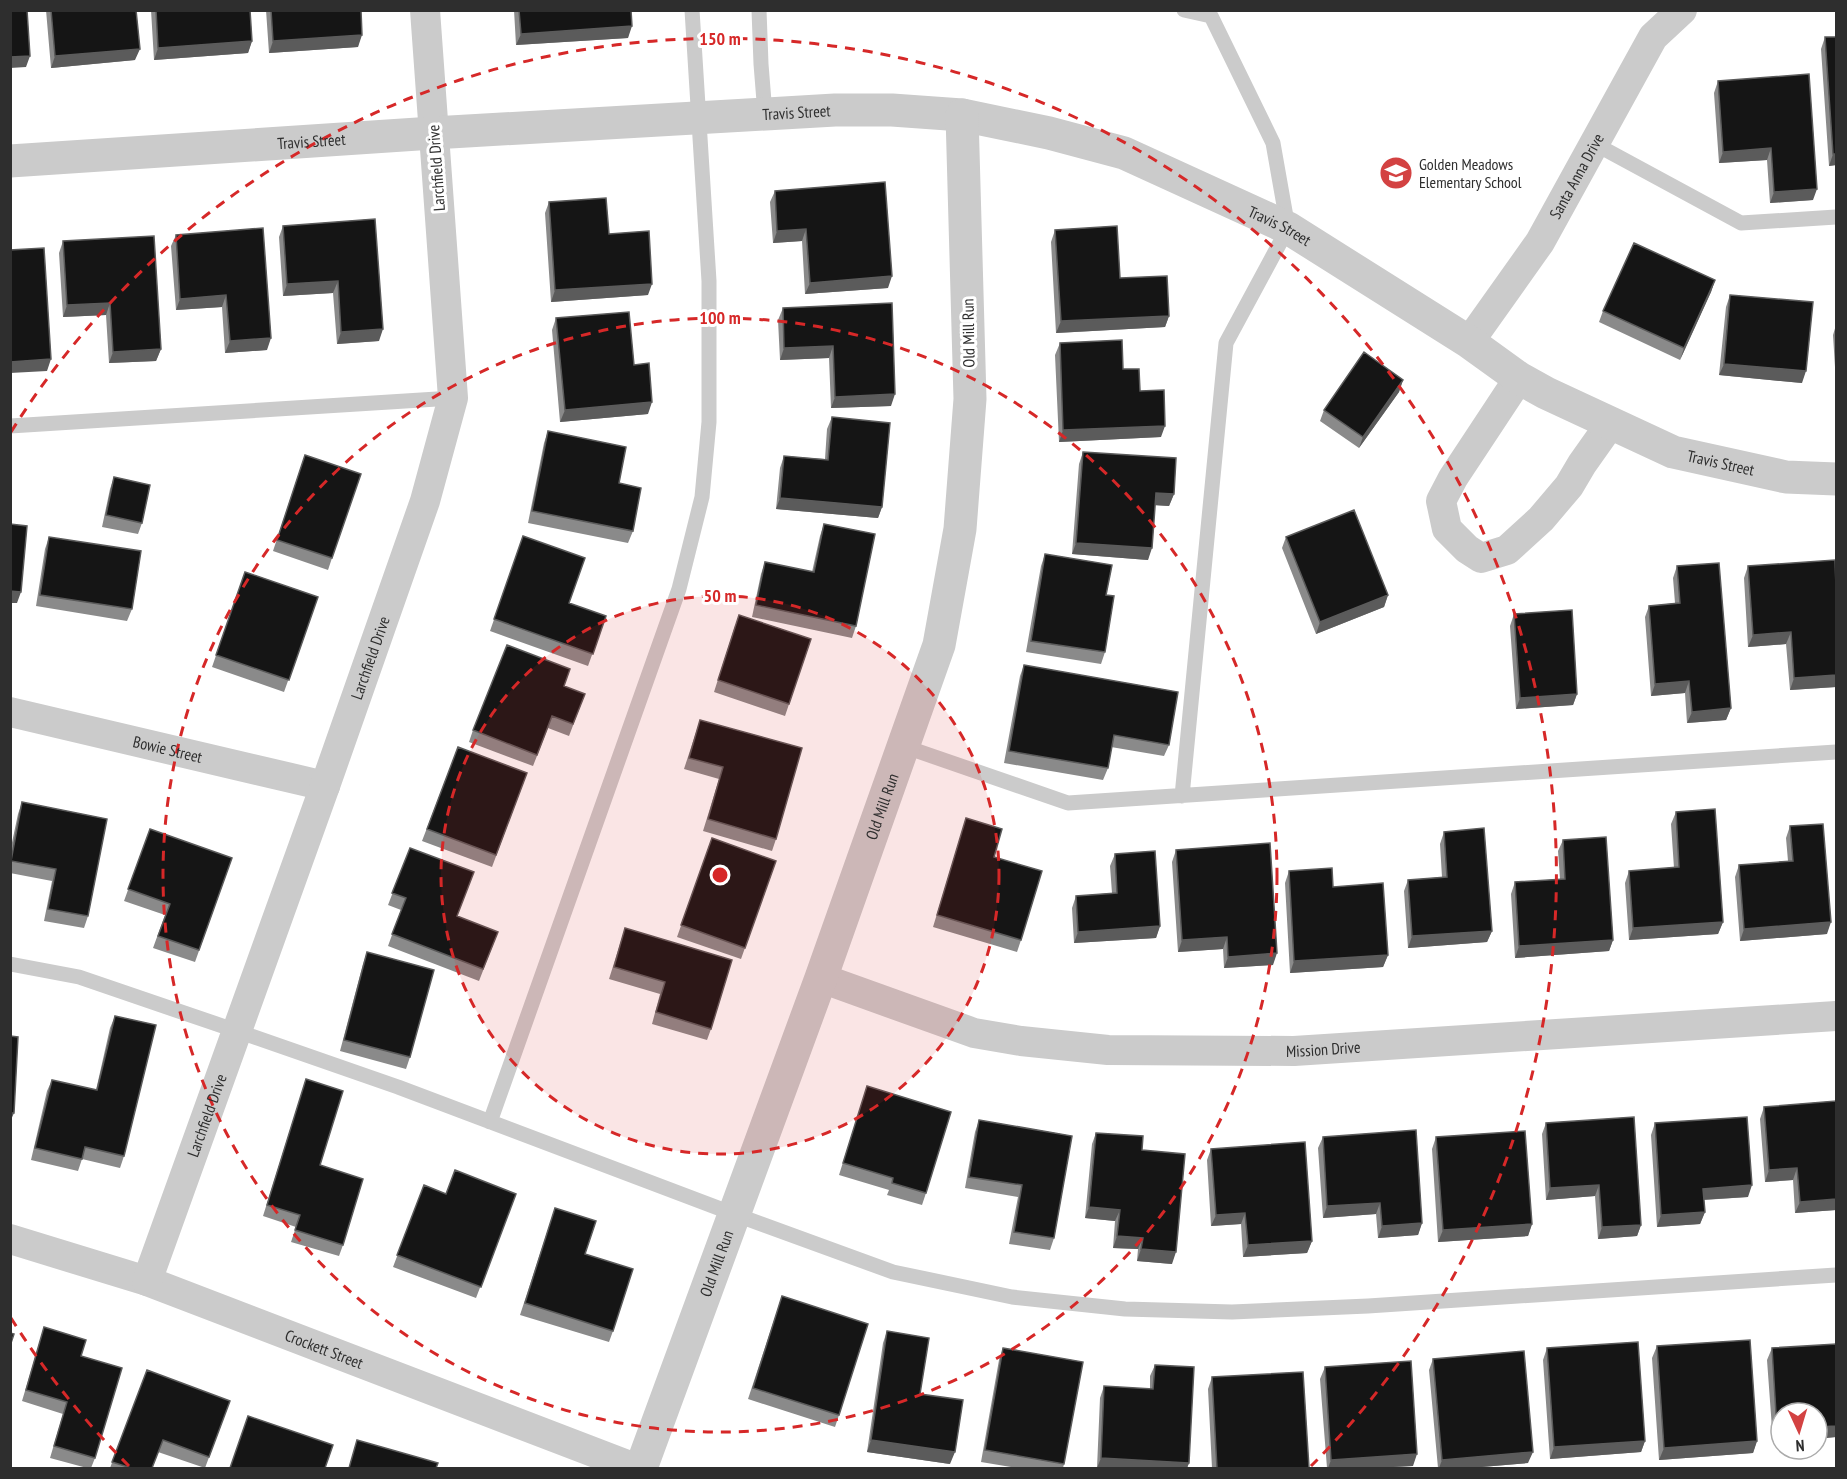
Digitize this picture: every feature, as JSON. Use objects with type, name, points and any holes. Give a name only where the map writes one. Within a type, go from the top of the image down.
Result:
[{"type":"street","name":"Larchfield Drive","points":[[147,1281],[425,501],[453,398],[425,10]]},
{"type":"street","name":"Santa Anna Drive","points":[[1469,342],[1540,242],[1653,37],[1682,10]]},
{"type":"street","name":"Travis Street","points":[[10,161],[433,132],[835,110],[892,110],[962,115],[1049,133],[1124,153],[1288,228],[1469,342],[1519,378],[1546,393],[1673,452],[1786,477],[1836,479]]},
{"type":"street","name":"Old Mill Run","points":[[641,1468],[821,978],[939,645],[960,530],[970,399],[962,115]]},
{"type":"street","points":[[1519,378],[1453,478],[1441,501],[1448,530],[1467,549],[1481,558],[1507,550],[1541,519],[1569,486],[1611,423]]},
{"type":"street","name":"Bowie Street","points":[[10,712],[325,786]]},
{"type":"street","name":"Mission Drive","points":[[821,978],[974,1033],[1021,1041],[1108,1050],[1294,1052],[1836,1016]]},
{"type":"street","name":"Crockett Street","points":[[10,1239],[147,1281],[636,1468]]},
{"type":"lane","points":[[490,1122],[679,589],[702,497],[709,422],[709,280],[692,10]]},
{"type":"lane","points":[[759,10],[765,114]]},
{"type":"lane","points":[[1182,796],[1226,343],[1288,228],[1273,143],[1211,16],[1184,10]]},
{"type":"lane","points":[[1595,144],[1741,223],[1836,217]]},
{"type":"lane","points":[[10,426],[453,398]]},
{"type":"lane","points":[[903,746],[1068,803],[1836,752]]},
{"type":"lane","points":[[10,964],[79,977],[398,1087],[893,1272],[1012,1297],[1125,1309],[1232,1312],[1368,1306],[1836,1275]]},
{"type":"building","points":[[10,10],[27,10],[30,56],[10,57]]},
{"type":"building","points":[[51,10],[136,10],[140,49],[55,56]]},
{"type":"building","points":[[156,10],[250,10],[252,41],[158,48]]},
{"type":"building","points":[[271,10],[361,10],[362,35],[273,41]]},
{"type":"building","points":[[519,10],[631,10],[632,26],[521,34]]},
{"type":"building","points":[[1825,37],[1836,37],[1836,154],[1833,154]]},
{"type":"building","points":[[1809,74],[1817,189],[1774,192],[1771,148],[1723,152],[1718,81]]},
{"type":"building","points":[[885,182],[892,276],[810,283],[806,229],[777,231],[775,191]]},
{"type":"building","points":[[606,198],[609,234],[649,231],[652,284],[555,290],[549,202]]},
{"type":"building","points":[[375,219],[383,329],[341,332],[338,281],[287,284],[283,226]]},
{"type":"building","points":[[1117,226],[1120,278],[1167,276],[1169,316],[1061,321],[1055,230]]},
{"type":"building","points":[[263,228],[271,338],[230,341],[226,295],[180,299],[176,235]]},
{"type":"building","points":[[154,236],[161,349],[113,352],[110,303],[67,305],[63,241]]},
{"type":"building","points":[[1634,243],[1715,280],[1684,348],[1603,311]]},
{"type":"building","points":[[44,248],[51,359],[10,362],[10,250]]},
{"type":"building","points":[[1730,295],[1813,302],[1806,371],[1724,364]]},
{"type":"building","points":[[892,303],[895,394],[835,397],[833,346],[784,348],[783,308]]},
{"type":"building","points":[[629,312],[634,365],[649,363],[652,402],[565,410],[556,318]]},
{"type":"building","points":[[1122,340],[1123,369],[1139,369],[1140,391],[1164,390],[1165,426],[1063,430],[1060,343]]},
{"type":"building","points":[[1364,352],[1403,380],[1363,437],[1324,410]]},
{"type":"building","points":[[832,417],[890,423],[882,507],[780,498],[784,456],[828,460]]},
{"type":"building","points":[[548,431],[626,447],[619,483],[641,488],[633,531],[532,511]]},
{"type":"building","points":[[1083,452],[1176,458],[1174,494],[1156,493],[1152,548],[1076,543]]},
{"type":"building","points":[[305,455],[361,474],[332,558],[277,540]]},
{"type":"building","points":[[114,477],[150,485],[142,523],[106,515]]},
{"type":"building","points":[[1354,510],[1388,595],[1320,622],[1286,537]]},
{"type":"building","points":[[10,524],[27,526],[21,592],[10,591]]},
{"type":"building","points":[[824,524],[875,534],[856,626],[756,605],[765,562],[814,572]]},
{"type":"building","points":[[523,536],[585,558],[569,603],[606,616],[593,654],[494,619]]},
{"type":"building","points":[[49,537],[141,551],[132,609],[40,595]]},
{"type":"building","points":[[1045,554],[1112,565],[1106,595],[1114,596],[1105,652],[1031,641]]},
{"type":"building","points":[[1835,560],[1836,675],[1794,678],[1791,632],[1753,635],[1748,566]]},
{"type":"building","points":[[1719,563],[1731,708],[1692,712],[1689,681],[1655,684],[1649,606],[1680,603],[1677,566]]},
{"type":"building","points":[[245,572],[318,597],[289,680],[216,655]]},
{"type":"building","points":[[1572,610],[1577,694],[1520,698],[1514,614]]},
{"type":"building","points":[[739,615],[811,639],[789,704],[718,680]]},
{"type":"building","points":[[507,645],[570,669],[564,686],[585,694],[573,724],[552,716],[537,755],[473,730]]},
{"type":"building","points":[[1024,665],[1178,692],[1169,745],[1114,735],[1108,768],[1009,751]]},
{"type":"building","points":[[700,720],[802,748],[776,839],[708,819],[723,767],[689,758]]},
{"type":"building","points":[[458,747],[527,773],[496,855],[427,829]]},
{"type":"building","points":[[22,802],[107,819],[88,916],[48,909],[56,869],[11,861]]},
{"type":"building","points":[[1715,809],[1723,922],[1633,928],[1629,871],[1679,867],[1676,812]]},
{"type":"building","points":[[966,818],[1002,829],[994,857],[1042,871],[1021,940],[937,915]]},
{"type":"building","points":[[1823,824],[1831,922],[1744,929],[1739,865],[1793,861],[1790,826]]},
{"type":"building","points":[[1484,828],[1492,931],[1412,936],[1408,880],[1447,877],[1444,832]]},
{"type":"building","points":[[150,829],[232,858],[199,950],[158,936],[170,904],[128,889]]},
{"type":"building","points":[[1606,837],[1613,940],[1519,946],[1515,882],[1565,879],[1563,840]]},
{"type":"building","points":[[712,838],[776,861],[745,948],[681,925]]},
{"type":"building","points":[[1270,843],[1277,953],[1228,957],[1227,937],[1182,940],[1176,850]]},
{"type":"building","points":[[410,848],[474,872],[457,916],[498,932],[483,969],[392,934],[406,898],[392,893]]},
{"type":"building","points":[[1155,851],[1160,926],[1078,932],[1076,896],[1117,893],[1115,854]]},
{"type":"building","points":[[1332,868],[1333,887],[1383,883],[1388,955],[1294,961],[1289,871]]},
{"type":"building","points":[[625,928],[732,960],[711,1029],[656,1012],[665,982],[614,967]]},
{"type":"building","points":[[367,952],[434,970],[410,1057],[344,1040]]},
{"type":"building","points":[[115,1016],[156,1025],[124,1156],[85,1147],[82,1159],[35,1148],[52,1080],[97,1090]]},
{"type":"building","points":[[10,1036],[18,1037],[14,1113],[10,1113]]},
{"type":"building","points":[[306,1079],[343,1091],[320,1165],[363,1179],[343,1245],[295,1230],[300,1215],[267,1205]]},
{"type":"building","points":[[867,1086],[951,1112],[926,1193],[892,1183],[893,1178],[843,1163]]},
{"type":"building","points":[[1836,1101],[1836,1199],[1800,1202],[1797,1168],[1769,1170],[1764,1107]]},
{"type":"building","points":[[1634,1117],[1641,1225],[1602,1227],[1599,1185],[1550,1188],[1546,1123]]},
{"type":"building","points":[[1747,1117],[1752,1185],[1703,1189],[1705,1212],[1661,1215],[1655,1123]]},
{"type":"building","points":[[979,1120],[1072,1136],[1054,1238],[1014,1232],[1022,1185],[969,1177]]},
{"type":"building","points":[[1416,1130],[1422,1223],[1382,1226],[1380,1203],[1327,1206],[1323,1137]]},
{"type":"building","points":[[1525,1131],[1532,1224],[1443,1230],[1436,1137]]},
{"type":"building","points":[[1096,1133],[1143,1136],[1142,1150],[1185,1154],[1176,1252],[1141,1249],[1143,1238],[1117,1236],[1120,1210],[1089,1207]]},
{"type":"building","points":[[1305,1142],[1312,1241],[1248,1245],[1245,1213],[1216,1215],[1211,1149]]},
{"type":"building","points":[[455,1170],[516,1194],[481,1287],[397,1255],[424,1185],[446,1194]]},
{"type":"building","points":[[555,1208],[596,1221],[585,1254],[633,1269],[613,1331],[525,1303]]},
{"type":"building","points":[[782,1296],[868,1324],[839,1415],[753,1388]]},
{"type":"building","points":[[44,1327],[86,1340],[81,1356],[122,1368],[95,1458],[54,1446],[67,1402],[26,1390]]},
{"type":"building","points":[[887,1331],[929,1338],[920,1394],[963,1400],[955,1452],[871,1440]]},
{"type":"building","points":[[10,1333],[14,1334],[10,1346]]},
{"type":"building","points":[[1750,1340],[1757,1441],[1664,1448],[1657,1346]]},
{"type":"building","points":[[1638,1342],[1645,1441],[1554,1447],[1547,1348]]},
{"type":"building","points":[[1836,1344],[1836,1426],[1829,1426],[1829,1401],[1775,1401],[1772,1348]]},
{"type":"building","points":[[1003,1348],[1083,1362],[1064,1464],[985,1450]]},
{"type":"building","points":[[1524,1351],[1533,1452],[1442,1460],[1433,1359]]},
{"type":"building","points":[[1411,1361],[1417,1454],[1331,1460],[1325,1367]]},
{"type":"building","points":[[1155,1365],[1194,1367],[1189,1463],[1101,1458],[1104,1386],[1153,1389]]},
{"type":"building","points":[[147,1370],[230,1401],[209,1457],[163,1440],[152,1468],[131,1468],[112,1462]]},
{"type":"building","points":[[1303,1372],[1309,1468],[1217,1468],[1212,1377]]},
{"type":"building","points":[[248,1416],[333,1445],[325,1468],[230,1468]]},
{"type":"building","points":[[357,1440],[438,1463],[436,1468],[349,1468]]},
{"type":"place","name":"Golden Meadows Elementary School","points":[[1396,173]]}]
